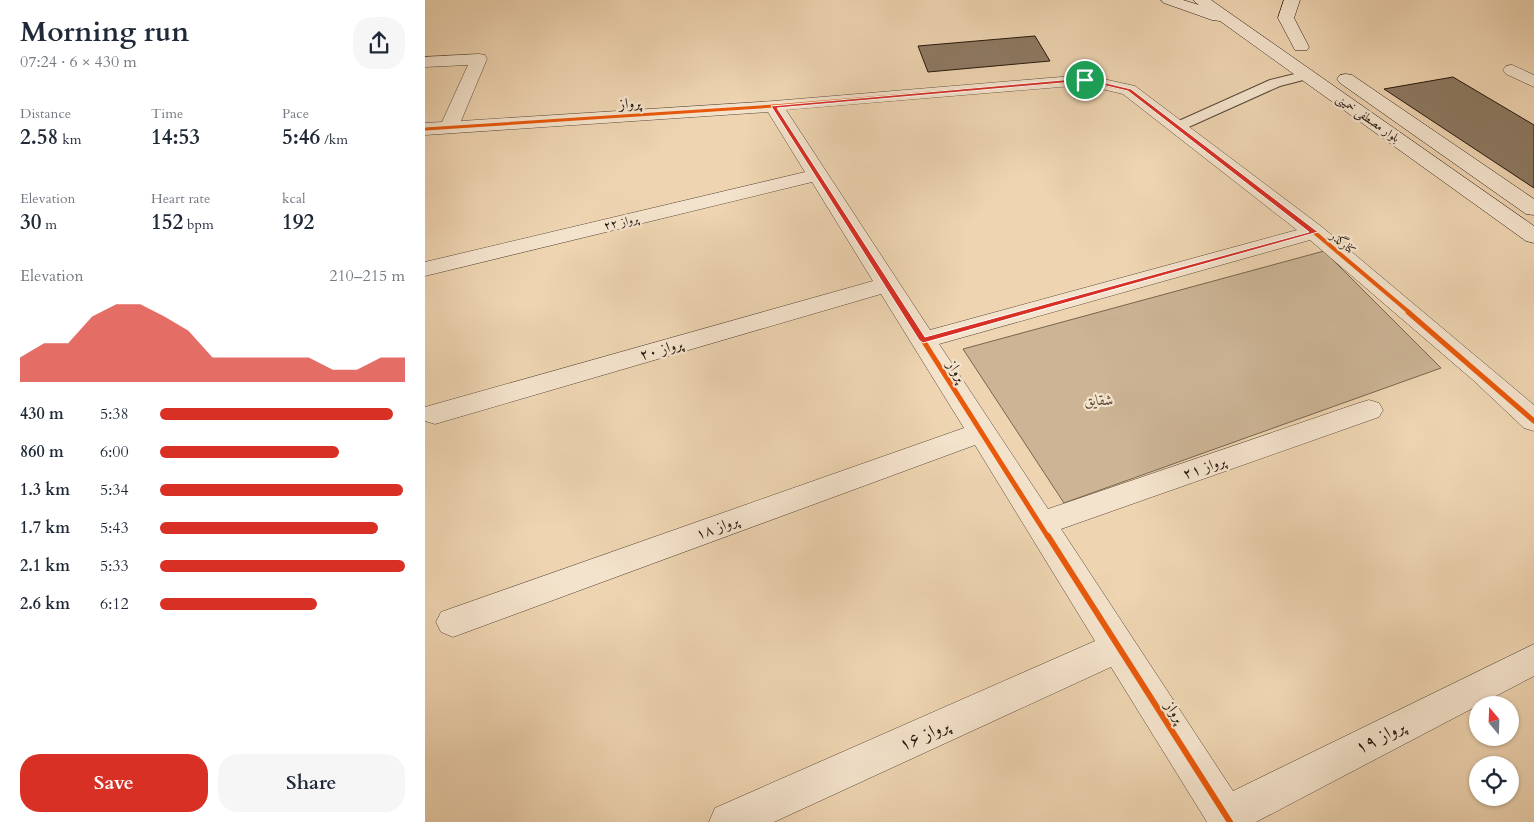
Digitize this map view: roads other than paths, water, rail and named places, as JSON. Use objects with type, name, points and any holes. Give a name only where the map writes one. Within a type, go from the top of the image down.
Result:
[{"type":"street","points":[[1169,0],[1235,24]]},
{"type":"street","name":"بلوار مصطفی خمینی","points":[[1201,0],[1534,236]]},
{"type":"street","points":[[1292,0],[1286,18],[1301,48]]},
{"type":"street","points":[[1270,26],[1317,59]]},
{"type":"street","points":[[425,62],[479,59],[433,130]]},
{"type":"street","name":"بلوار مصطفی خمینی","points":[[1333,70],[1534,208]]},
{"type":"street","points":[[1512,70],[1534,82]]},
{"type":"street","name":"کنارگذر","points":[[774,106],[1085,80],[1129,90],[1314,232],[1482,374],[1534,421]]},
{"type":"street","name":"پرواز","points":[[433,130],[774,106],[1228,819]]},
{"type":"street","name":"پرواز ۲۲","points":[[425,269],[817,175]]},
{"type":"street","points":[[923,340],[1314,232]]},
{"type":"street","name":"پرواز ۲۰","points":[[435,414],[887,284]]},
{"type":"street","name":"پرواز ۲۱","points":[[1040,524],[1369,410]]},
{"type":"street","name":"پرواز ۱۸","points":[[453,622],[982,432]]},
{"type":"street","name":"پرواز ۱۶","points":[[729,822],[1119,648]]},
{"type":"street","name":"پرواز ۱۹","points":[[1228,819],[1534,659]]},
{"type":"lane","points":[[1177,127],[1275,83],[1307,75]]},
{"type":"park label","name":"شقایق","points":[[1099,400]]}]
